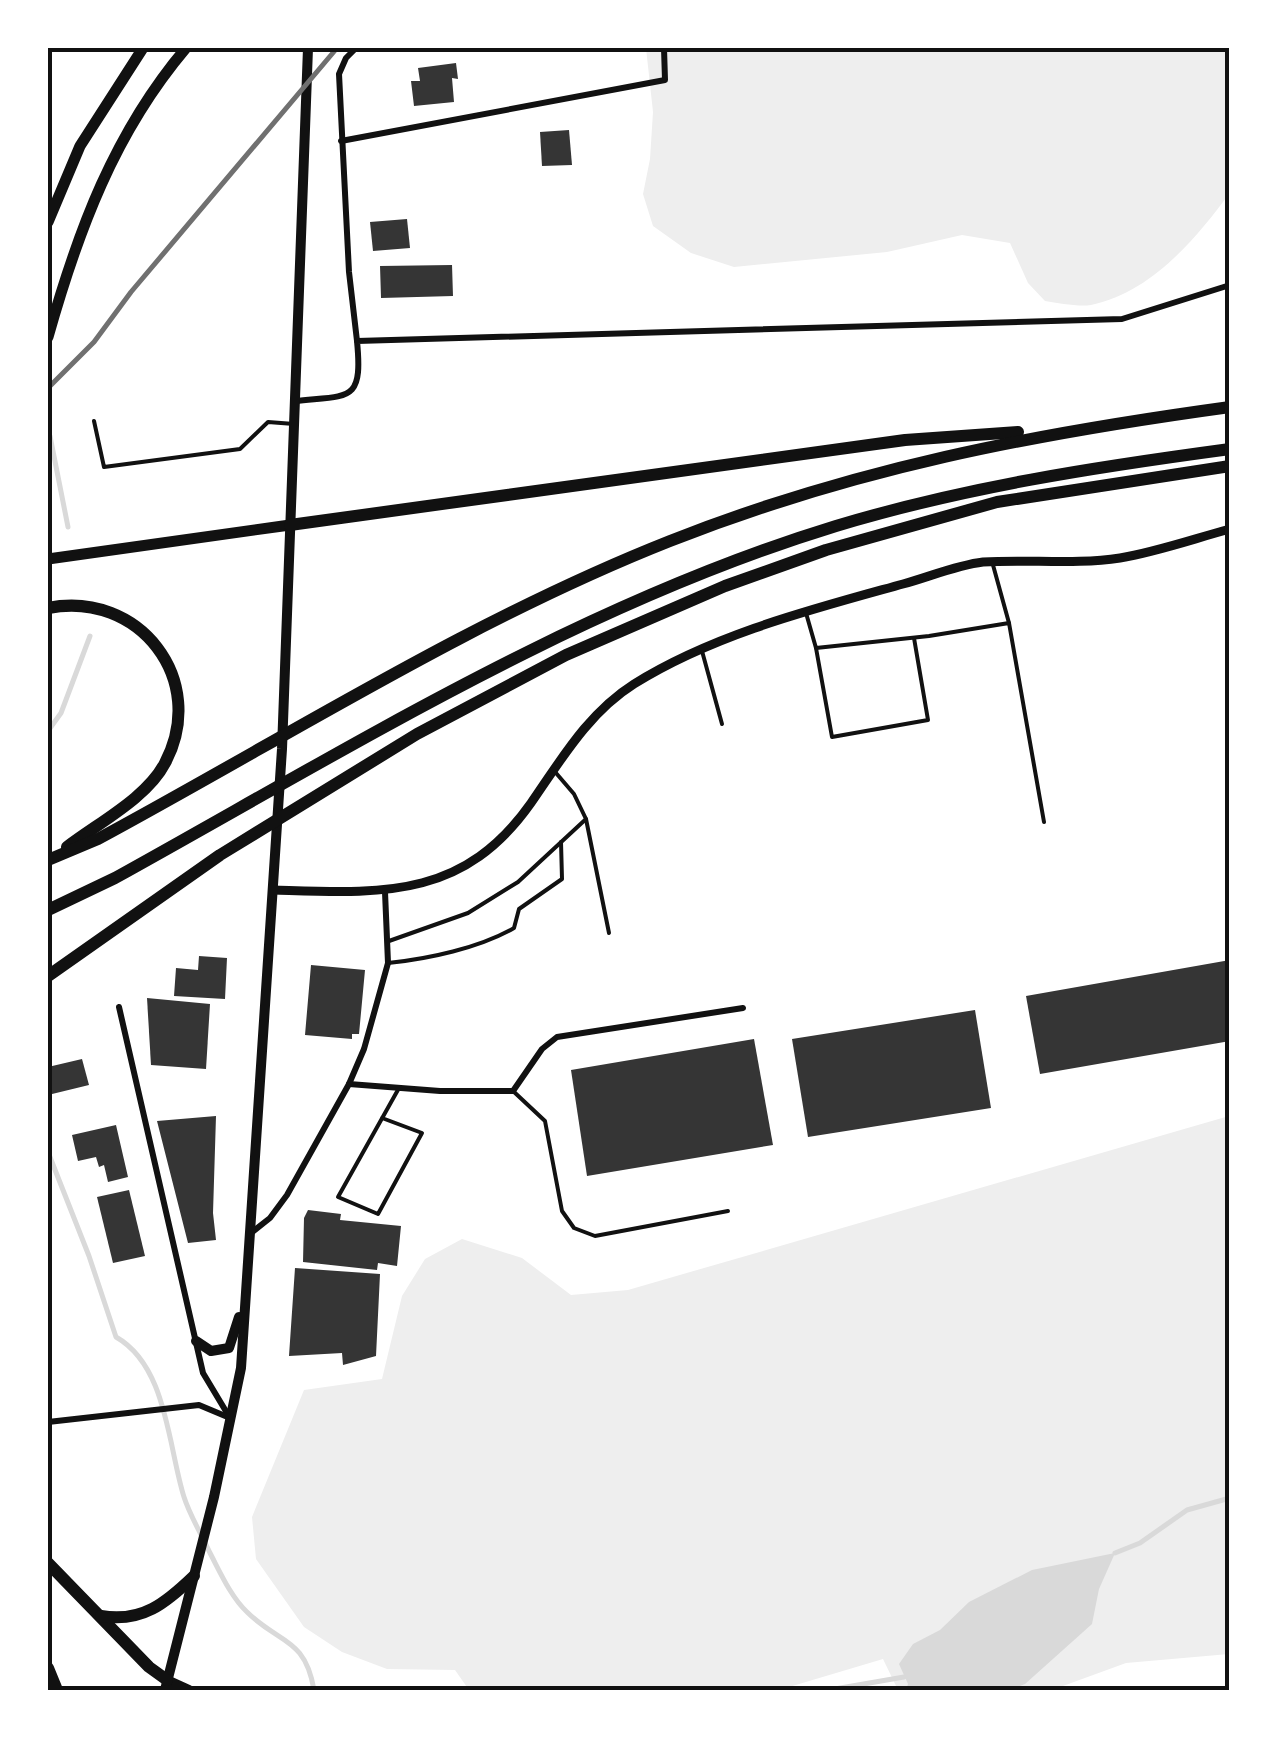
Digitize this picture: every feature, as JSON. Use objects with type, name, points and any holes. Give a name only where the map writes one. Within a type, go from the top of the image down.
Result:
[{"type":"highway","points":[[50,859],[98,839],[523,606],[672,540],[878,472],[1007,441],[1230,408]]},
{"type":"highway","points":[[290,525],[905,440],[1080,428]]},
{"type":"highway","points":[[48,910],[116,878],[528,650],[682,581],[788,543],[971,490],[1113,464],[1230,449]]},
{"type":"highway","points":[[48,976],[220,855],[417,734],[566,654],[725,586],[826,550],[996,502],[1230,466]]},
{"type":"highway","points":[[48,608],[98,608],[133,624],[151,639],[165,659],[180,718],[165,763],[149,785],[50,859]]},
{"type":"highway","points":[[48,1563],[166,1685]]},
{"type":"highway","points":[[99,1616],[142,1616],[170,1599],[194,1576]]},
{"type":"highway","points":[[48,1668],[52,1689]]},
{"type":"main road","points":[[48,222],[80,146],[142,48]]},
{"type":"main road","points":[[48,338],[71,254],[112,157],[141,108],[186,48]]},
{"type":"main road","points":[[190,1690],[166,1685],[200,1556],[241,1368],[273,890],[308,48]]},
{"type":"main road","points":[[50,557],[290,525]]},
{"type":"main road","points":[[196,1341],[211,1351],[229,1348],[245,1292]]},
{"type":"street","points":[[295,400],[342,396],[352,391],[360,378],[348,272],[339,74],[356,48]]},
{"type":"street","points":[[341,140],[665,80],[664,48]]},
{"type":"street","points":[[357,341],[1122,319],[1230,285]]},
{"type":"street","points":[[273,890],[385,892],[435,879],[470,862],[505,836],[602,710],[631,686],[702,650],[806,613],[980,562],[1119,558],[1230,530]]},
{"type":"street","points":[[249,1234],[270,1218],[287,1195],[349,1084],[364,1049],[388,963],[385,892]]},
{"type":"street","points":[[119,1007],[203,1372],[231,1419]]},
{"type":"street","points":[[349,1084],[514,1091],[542,1048],[557,1037],[743,1008]]},
{"type":"street","points":[[48,1422],[199,1405],[231,1419]]},
{"type":"lane","points":[[94,421],[104,467],[240,449],[268,422],[294,424]]},
{"type":"lane","points":[[992,562],[1009,624],[1044,822]]},
{"type":"lane","points":[[806,613],[832,736],[928,720],[914,638]]},
{"type":"lane","points":[[816,648],[1009,624]]},
{"type":"lane","points":[[702,650],[722,724]]},
{"type":"lane","points":[[554,769],[574,794],[586,819],[608,933]]},
{"type":"lane","points":[[389,941],[468,913],[518,882],[586,819]]},
{"type":"lane","points":[[388,963],[412,961],[514,928],[519,909],[562,878],[561,842]]},
{"type":"lane","points":[[382,1118],[422,1133],[378,1214],[338,1197],[398,1088]]},
{"type":"lane","points":[[514,1091],[545,1121],[562,1211],[574,1228],[595,1236],[728,1210]]},
{"type":"shaded area","points":[[646,48],[1229,48],[1229,194],[1186,246],[1152,277],[1112,299],[1091,305],[1045,301],[1028,283],[1010,243],[962,235],[887,252],[734,267],[691,253],[653,226],[643,194],[653,112]]},
{"type":"shaded area","points":[[1229,1116],[1229,1654],[1126,1663],[1052,1690],[898,1690],[883,1659],[779,1690],[469,1690],[455,1670],[387,1669],[342,1652],[304,1627],[256,1559],[252,1517],[304,1390],[382,1379],[402,1296],[425,1259],[462,1239],[522,1258],[571,1295],[628,1290]]},
{"type":"shaded area","points":[[1115,1553],[1099,1589],[1092,1624],[1025,1684],[1010,1690],[906,1690],[908,1684],[899,1664],[913,1644],[940,1630],[969,1602],[1032,1570]]},
{"type":"building","points":[[456,63],[458,79],[452,78],[454,102],[414,106],[411,81],[420,81],[418,68]]},
{"type":"building","points":[[569,130],[572,165],[542,166],[540,132]]},
{"type":"building","points":[[407,219],[410,248],[373,251],[370,222]]},
{"type":"building","points":[[452,265],[453,296],[381,298],[380,266]]},
{"type":"building","points":[[199,956],[227,958],[225,999],[174,996],[176,968],[198,970]]},
{"type":"building","points":[[1230,960],[1230,1041],[1040,1074],[1026,996]]},
{"type":"building","points":[[311,965],[365,970],[359,1034],[352,1034],[352,1039],[305,1035]]},
{"type":"building","points":[[147,998],[210,1004],[206,1069],[151,1065]]},
{"type":"building","points":[[975,1010],[991,1108],[808,1137],[792,1039]]},
{"type":"building","points":[[754,1039],[773,1145],[587,1176],[571,1070]]},
{"type":"building","points":[[82,1059],[89,1085],[48,1095],[48,1067]]},
{"type":"building","points":[[216,1116],[216,1240],[188,1243],[157,1121]]},
{"type":"building","points":[[116,1125],[128,1177],[108,1182],[104,1165],[99,1167],[96,1157],[78,1161],[72,1135]]},
{"type":"building","points":[[129,1190],[145,1256],[113,1263],[97,1197]]},
{"type":"building","points":[[308,1210],[341,1214],[340,1220],[401,1226],[397,1266],[378,1263],[377,1270],[303,1262],[304,1218]]},
{"type":"building","points":[[295,1268],[380,1274],[376,1356],[343,1365],[342,1353],[289,1356]]},
{"type":"waterway","points":[[50,436],[68,527]]},
{"type":"waterway","points":[[48,731],[61,713],[90,636]]},
{"type":"waterway","points":[[48,1152],[116,1337],[133,1350],[156,1387],[193,1518],[236,1599],[297,1650],[314,1690]]},
{"type":"waterway","points":[[1115,1553],[1140,1543],[1187,1510],[1230,1498]]},
{"type":"waterway","points":[[829,1690],[904,1677]]},
{"type":"railway","points":[[48,388],[94,342],[131,292],[337,48]]}]
